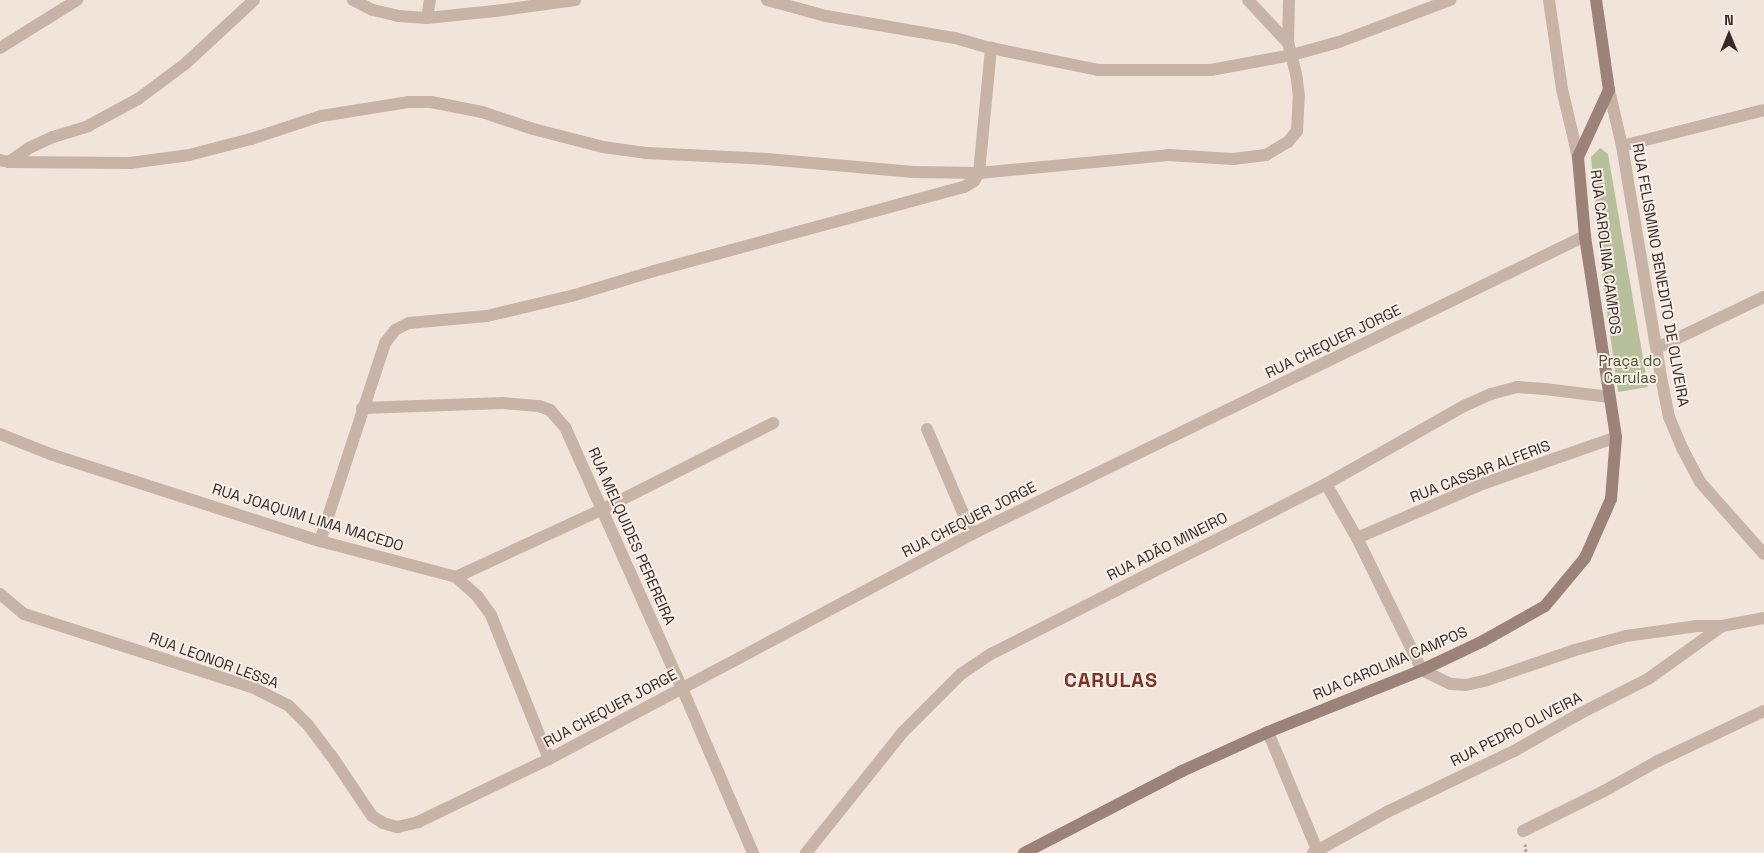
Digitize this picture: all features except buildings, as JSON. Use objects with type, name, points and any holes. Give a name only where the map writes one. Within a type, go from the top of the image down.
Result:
[{"type":"main road","points":[[1596,0],[1609,90]]},
{"type":"main road","name":"RUA CAROLINA CAMPOS","points":[[1024,853],[1182,771],[1268,732],[1422,670],[1483,641],[1545,606],[1585,558],[1611,499],[1616,437],[1585,236],[1578,157],[1609,90]]},
{"type":"street","points":[[0,48],[78,0]]},
{"type":"street","points":[[5,161],[54,137],[88,126],[138,100],[185,64],[254,0]]},
{"type":"street","points":[[353,0],[373,10],[389,14],[427,18],[495,12],[575,0]]},
{"type":"street","points":[[427,18],[430,0]]},
{"type":"street","points":[[767,0],[826,16],[955,38],[990,48],[1098,70],[1211,70],[1290,49],[1339,42],[1450,0]]},
{"type":"street","points":[[1248,0],[1290,49]]},
{"type":"street","points":[[5,161],[130,163],[189,155],[251,139],[321,116],[408,102],[423,102],[482,112],[533,129],[603,147],[646,153],[767,159],[913,172],[979,173],[1168,155],[1233,159],[1266,155],[1288,142],[1297,131],[1299,97],[1290,49],[1289,0]]},
{"type":"street","points":[[1549,0],[1562,89],[1578,157]]},
{"type":"street","points":[[320,541],[362,408],[385,343],[395,330],[410,323],[487,316],[575,295],[654,271],[926,199],[964,187],[974,181],[979,173],[990,48]]},
{"type":"street","name":"RUA FELISMINO BENEDITO DE OLIVEIRA","points":[[1609,90],[1622,146],[1669,417],[1682,448],[1700,482],[1764,554]]},
{"type":"street","points":[[1622,146],[1764,110]]},
{"type":"street","name":"RUA CHEQUER JORGE","points":[[372,816],[383,823],[397,827],[418,822],[549,759],[972,534],[1585,236]]},
{"type":"street","points":[[1657,348],[1764,296]]},
{"type":"street","name":"RUA ADÃO MINEIRO","points":[[806,853],[903,732],[961,674],[991,654],[1326,484],[1464,406],[1491,394],[1517,388],[1610,397]]},
{"type":"street","name":"RUA MELQUIDES PEREREIRA","points":[[362,408],[503,403],[539,406],[550,410],[565,427],[682,688],[753,853]]},
{"type":"street","points":[[549,759],[491,615],[478,597],[456,576],[601,510],[773,423]]},
{"type":"street","points":[[928,429],[972,534]]},
{"type":"street","name":"RUA JOAQUIM LIMA MACEDO","points":[[0,434],[50,454],[320,541],[456,576]]},
{"type":"street","name":"RUA CASSAR ALFERIS","points":[[1357,538],[1485,483],[1616,437]]},
{"type":"street","points":[[1326,484],[1357,538],[1422,670],[1450,684],[1466,685],[1575,650],[1626,636],[1697,626],[1722,626],[1764,618]]},
{"type":"street","name":"RUA LEONOR LESSA","points":[[0,594],[24,614],[254,688],[288,705],[308,725],[331,755],[372,816]]},
{"type":"street","name":"RUA PEDRO OLIVEIRA","points":[[1315,852],[1387,812],[1514,750],[1648,679],[1722,626]]},
{"type":"street","points":[[1523,831],[1604,791],[1658,761],[1764,711]]},
{"type":"street","points":[[1268,732],[1315,852]]},
{"type":"green space","name":"Praça do Carulas","points":[[1600,148],[1608,154],[1648,387],[1618,392],[1602,276],[1591,157]]},
{"type":"district","name":"CARULAS","points":[[1111,680]]}]
